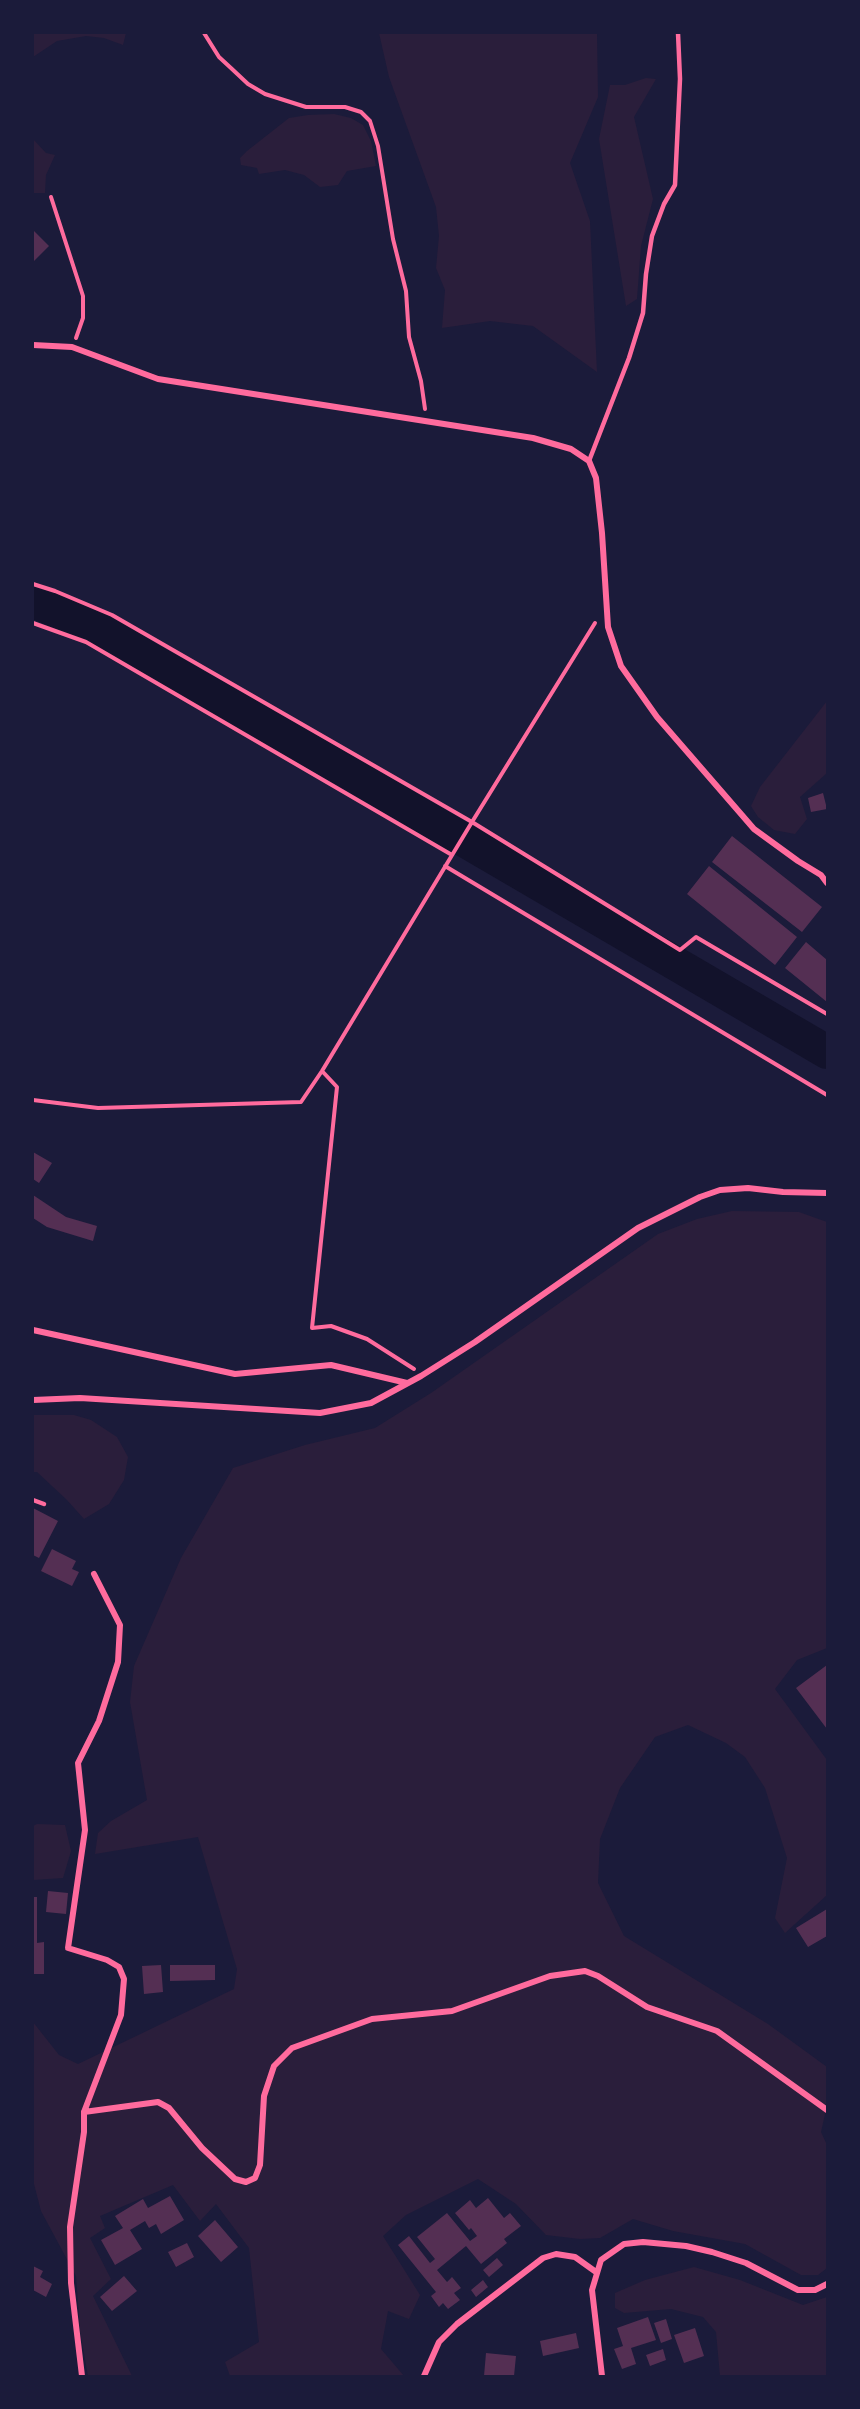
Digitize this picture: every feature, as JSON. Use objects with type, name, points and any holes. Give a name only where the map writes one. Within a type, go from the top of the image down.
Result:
[{"type":"street","points":[[33,345],[72,347],[159,379],[533,438],[571,449],[589,461],[596,478],[608,627],[621,666],[657,717],[754,829],[821,875],[827,883]]},
{"type":"street","points":[[33,1400],[80,1398],[320,1413],[371,1403],[422,1376],[475,1342],[638,1228],[700,1197],[720,1190],[748,1188],[827,1193]]},
{"type":"street","points":[[33,1330],[235,1374],[331,1365],[407,1383]]},
{"type":"street","points":[[82,2376],[71,2283],[70,2227],[84,2132],[84,2112],[121,2015],[124,1979],[119,1967],[107,1960],[68,1948],[86,1830],[78,1763],[99,1721],[118,1662],[120,1625],[94,1574]]},
{"type":"street","points":[[84,2112],[158,2102],[169,2108],[202,2148],[235,2179],[246,2182],[255,2178],[260,2165],[264,2096],[274,2066],[292,2048],[372,2019],[452,2011],[550,1976],[585,1971],[598,1976],[647,2007],[717,2031],[827,2110]]},
{"type":"street","points":[[602,2376],[592,2290],[601,2260],[624,2244],[643,2242],[686,2246],[712,2252],[746,2263],[798,2290],[815,2289],[827,2283]]},
{"type":"street","points":[[424,2376],[439,2342],[457,2324],[543,2258],[556,2254],[575,2257],[596,2272]]},
{"type":"lane","points":[[589,461],[629,358],[643,312],[652,236],[664,204],[675,185],[681,78],[678,33]]},
{"type":"lane","points":[[33,1500],[44,1504]]},
{"type":"path","points":[[204,33],[219,57],[248,84],[266,94],[306,107],[345,107],[361,112],[370,121],[378,146],[393,239],[406,291],[409,337],[421,381],[427,422]]},
{"type":"path","points":[[51,197],[83,296],[83,318],[72,347]]},
{"type":"path","points":[[33,584],[56,591],[111,615],[472,822],[680,950],[696,937],[827,1014]]},
{"type":"path","points":[[33,1100],[98,1108],[301,1102],[606,605]]},
{"type":"path","points":[[33,623],[86,642],[452,855]]},
{"type":"path","points":[[445,866],[827,1095]]},
{"type":"path","points":[[322,1071],[337,1087],[312,1328],[332,1326],[367,1339],[405,1362],[422,1376]]},
{"type":"shaded area","points":[[33,33],[126,33],[123,45],[104,38],[86,36],[57,41],[33,57]]},
{"type":"shaded area","points":[[379,33],[597,33],[598,97],[570,163],[590,221],[597,372],[533,326],[490,321],[442,328],[445,290],[436,268],[439,236],[436,207],[389,77]]},
{"type":"shaded area","points":[[646,78],[656,79],[634,117],[653,199],[641,246],[637,299],[626,306],[599,139],[610,85],[625,85]]},
{"type":"shaded area","points":[[334,114],[351,118],[363,125],[371,141],[376,166],[347,171],[338,185],[320,187],[304,175],[285,170],[259,174],[257,168],[241,165],[240,158],[247,151],[289,118]]},
{"type":"shaded area","points":[[33,139],[46,153],[55,155],[46,175],[45,193],[33,193]]},
{"type":"shaded area","points":[[827,701],[827,773],[800,797],[807,819],[795,834],[774,830],[758,817],[751,806],[760,787]]},
{"type":"shaded area","points":[[732,1211],[799,1212],[827,1222],[827,1648],[797,1660],[775,1689],[827,1760],[827,1895],[785,1933],[775,1918],[787,1858],[765,1788],[745,1757],[726,1743],[688,1725],[655,1737],[620,1788],[600,1839],[598,1883],[624,1936],[768,2024],[827,2067],[827,2105],[821,2132],[827,2145],[827,2268],[818,2275],[801,2275],[745,2244],[673,2231],[633,2219],[600,2238],[580,2239],[546,2235],[516,2204],[478,2179],[406,2215],[383,2236],[420,2295],[409,2319],[388,2311],[381,2349],[404,2376],[230,2376],[225,2362],[259,2342],[249,2248],[216,2204],[200,2221],[173,2185],[100,2216],[105,2228],[90,2238],[111,2279],[93,2296],[132,2376],[88,2376],[80,2331],[76,2276],[41,2211],[33,2180],[33,2022],[59,2055],[78,2064],[234,1989],[237,1969],[198,1837],[95,1854],[98,1833],[111,1821],[147,1800],[130,1702],[134,1666],[181,1558],[233,1468],[305,1445],[375,1428],[431,1393],[658,1234],[697,1219]]},
{"type":"shaded area","points":[[33,1415],[74,1415],[91,1420],[117,1437],[128,1457],[124,1480],[109,1504],[84,1519],[37,1472],[33,1472]]},
{"type":"shaded area","points":[[37,1824],[65,1825],[71,1851],[63,1878],[33,1880],[33,1826]]},
{"type":"shaded area","points":[[694,2267],[740,2280],[803,2305],[827,2297],[827,2376],[720,2376],[716,2332],[703,2317],[671,2309],[624,2313],[615,2308],[615,2293],[645,2280]]},
{"type":"building","points":[[33,230],[49,246],[33,262]]},
{"type":"building","points":[[823,793],[827,809],[811,812],[808,798]]},
{"type":"building","points":[[732,836],[822,907],[802,932],[712,862]]},
{"type":"building","points":[[709,866],[797,937],[775,965],[687,894]]},
{"type":"building","points":[[806,942],[827,960],[827,1002],[785,968]]},
{"type":"building","points":[[33,1152],[52,1163],[39,1183],[33,1179]]},
{"type":"building","points":[[33,1195],[66,1217],[97,1226],[93,1241],[47,1227],[33,1218]]},
{"type":"building","points":[[33,1508],[58,1521],[39,1558],[33,1555]]},
{"type":"building","points":[[52,1549],[76,1561],[72,1569],[79,1572],[72,1586],[41,1571]]},
{"type":"building","points":[[827,1665],[827,1729],[796,1688]]},
{"type":"building","points":[[48,1891],[68,1893],[66,1914],[46,1912]]},
{"type":"building","points":[[33,1897],[37,1897],[37,1943],[44,1942],[44,1974],[33,1974]]},
{"type":"building","points":[[827,1909],[827,1936],[808,1947],[796,1928]]},
{"type":"building","points":[[161,1965],[163,1992],[144,1994],[142,1966]]},
{"type":"building","points":[[170,1965],[215,1965],[215,1980],[170,1981]]},
{"type":"building","points":[[170,2196],[184,2220],[161,2234],[156,2224],[149,2228],[145,2221],[130,2230],[142,2249],[115,2265],[101,2240],[123,2228],[115,2216],[143,2199],[148,2208]]},
{"type":"building","points":[[488,2198],[504,2218],[510,2213],[521,2226],[504,2239],[507,2243],[481,2264],[466,2246],[437,2270],[447,2282],[452,2277],[461,2288],[454,2293],[460,2300],[448,2309],[443,2303],[439,2307],[431,2296],[436,2292],[398,2245],[409,2236],[430,2263],[435,2259],[417,2237],[447,2213],[470,2241],[477,2236],[455,2213],[470,2200],[476,2208]]},
{"type":"building","points":[[215,2220],[238,2247],[221,2262],[198,2236]]},
{"type":"building","points":[[187,2243],[194,2257],[176,2267],[168,2252]]},
{"type":"building","points":[[497,2258],[503,2265],[489,2277],[483,2270]]},
{"type":"building","points":[[33,2266],[43,2271],[40,2277],[52,2284],[46,2297],[33,2290]]},
{"type":"building","points":[[124,2276],[137,2291],[112,2311],[100,2297]]},
{"type":"building","points":[[483,2280],[488,2287],[476,2297],[471,2290]]},
{"type":"building","points":[[648,2317],[656,2340],[631,2348],[636,2364],[622,2369],[614,2349],[623,2346],[617,2328]]},
{"type":"building","points":[[666,2319],[672,2339],[661,2343],[654,2323]]},
{"type":"building","points":[[695,2328],[704,2356],[684,2363],[674,2335]]},
{"type":"building","points":[[576,2333],[579,2348],[543,2356],[540,2341]]},
{"type":"building","points":[[663,2349],[666,2360],[650,2366],[646,2355]]},
{"type":"building","points":[[486,2353],[516,2356],[514,2376],[484,2376]]},
{"type":"waterway","points":[[33,601],[105,632],[827,1052]]}]
